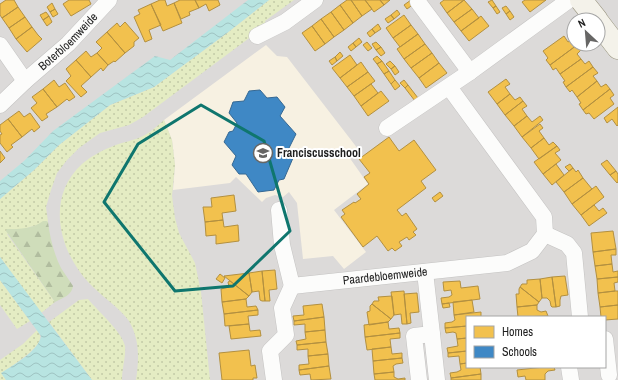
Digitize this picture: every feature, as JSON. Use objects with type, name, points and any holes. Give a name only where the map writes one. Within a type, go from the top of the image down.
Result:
[{"type":"street","name":"Boterbloemweide","points":[[0,104],[68,44],[109,0]]},
{"type":"street","points":[[257,36],[285,22],[315,0]]},
{"type":"street","points":[[387,128],[470,72],[569,0]]},
{"type":"street","points":[[581,0],[590,12]]},
{"type":"street","points":[[418,2],[470,72]]},
{"type":"street","points":[[606,33],[618,48]]},
{"type":"street","points":[[0,45],[25,81]]},
{"type":"street","points":[[449,86],[544,217],[546,234],[567,244],[574,253],[580,316]]},
{"type":"street","points":[[274,380],[270,352],[286,334],[282,308],[292,286],[282,245],[279,210]]},
{"type":"street","name":"Paardebloemweide","points":[[292,286],[507,263],[532,251],[546,234]]},
{"type":"street","points":[[425,272],[437,380]]},
{"type":"street","points":[[419,380],[414,336],[432,334]]},
{"type":"street","points":[[606,348],[609,376]]},
{"type":"street","points":[[569,368],[571,380]]},
{"type":"highlighted area","points":[[201,105],[264,141],[290,231],[233,286],[175,291],[104,202],[138,144]]},
{"type":"shaded area","points":[[0,0],[618,0],[618,380],[0,380]]},
{"type":"shaded area","name":"Franciscusschool","points":[[266,45],[277,56],[287,57],[358,149],[349,157],[368,184],[334,210],[366,252],[344,269],[333,256],[303,259],[297,203],[289,192],[283,197],[275,195],[266,198],[262,202],[236,177],[230,183],[173,190],[175,165],[172,140],[164,120]]},
{"type":"green space","points":[[269,0],[294,0],[265,21],[267,30],[252,36],[143,117],[129,125],[100,133],[79,148],[57,173],[46,207],[48,222],[46,221],[7,234],[55,302],[41,313],[0,257],[0,199],[34,170],[59,145],[110,105],[154,87]]},
{"type":"green space","points":[[164,120],[172,140],[175,165],[172,196],[175,218],[179,233],[195,263],[201,292],[210,380],[136,380],[138,350],[133,328],[125,316],[89,283],[79,270],[70,256],[60,224],[60,208],[63,192],[70,178],[82,164],[100,152],[145,135]]},
{"type":"green space","points":[[43,221],[48,222],[56,257],[61,268],[73,286],[69,294],[55,302],[6,231],[7,229],[22,229],[30,227]]},
{"type":"green space","points":[[0,280],[30,321],[17,329],[0,305]]},
{"type":"green space","points":[[88,299],[115,328],[123,341],[125,350],[122,380],[92,380],[49,322],[79,300]]},
{"type":"green space","points":[[37,330],[40,336],[40,341],[31,351],[2,373],[6,380],[0,380],[0,360],[23,344]]},
{"type":"water","points":[[248,0],[269,0],[154,87],[110,105],[59,145],[34,170],[0,199],[0,181],[24,161],[53,131],[155,56],[170,60]]},
{"type":"water","points":[[0,257],[92,380],[6,380],[1,373],[31,352],[36,347],[41,336],[0,280]]},
{"type":"building: Homes","points":[[6,0],[14,0],[18,7],[2,18],[0,15],[0,4]]},
{"type":"building: Homes","points":[[69,0],[89,0],[91,4],[71,16],[63,4]]},
{"type":"building: Homes","points":[[160,0],[165,0],[167,6],[174,3],[182,23],[163,31],[151,4]]},
{"type":"building: Homes","points":[[180,0],[195,0],[199,8],[189,12],[190,15],[181,19],[174,3]]},
{"type":"building: Homes","points":[[195,0],[218,0],[220,5],[209,11],[206,4],[199,8]]},
{"type":"building: Homes","points":[[347,0],[351,0],[362,16],[353,23],[340,5]]},
{"type":"building: Homes","points":[[351,0],[365,0],[372,9],[362,16]]},
{"type":"building: Homes","points":[[365,0],[380,0],[384,5],[374,12]]},
{"type":"building: Homes","points":[[380,0],[390,0],[384,5]]},
{"type":"building: Homes","points":[[411,0],[414,4],[407,9],[404,5]]},
{"type":"building: Homes","points":[[444,0],[464,0],[447,13],[440,3]]},
{"type":"building: Homes","points":[[464,0],[472,9],[454,22],[447,13]]},
{"type":"building: Homes","points":[[492,0],[496,6],[493,8],[488,2]]},
{"type":"building: Homes","points":[[525,0],[546,0],[530,12],[522,2]]},
{"type":"building: Homes","points":[[52,3],[55,9],[50,12],[47,7]]},
{"type":"building: Homes","points":[[151,4],[161,25],[149,30],[152,39],[145,42],[134,17],[140,14],[138,10]]},
{"type":"building: Homes","points":[[340,5],[353,23],[344,30],[331,12]]},
{"type":"building: Homes","points":[[496,6],[500,12],[497,14],[493,8]]},
{"type":"building: Homes","points":[[506,6],[510,11],[506,14],[502,8]]},
{"type":"building: Homes","points":[[18,7],[25,17],[9,28],[2,18]]},
{"type":"building: Homes","points":[[55,9],[58,14],[53,17],[50,12]]},
{"type":"building: Homes","points":[[472,9],[479,18],[461,31],[454,22]]},
{"type":"building: Homes","points":[[397,10],[400,14],[394,19],[391,15]]},
{"type":"building: Homes","points":[[510,11],[514,17],[510,20],[506,14]]},
{"type":"building: Homes","points":[[46,12],[49,16],[43,20],[40,15]]},
{"type":"building: Homes","points":[[331,12],[344,30],[334,37],[321,19]]},
{"type":"building: Homes","points":[[391,15],[394,19],[388,23],[385,19]]},
{"type":"building: Homes","points":[[404,15],[411,25],[393,38],[386,28]]},
{"type":"building: Homes","points":[[49,16],[52,22],[47,26],[43,20]]},
{"type":"building: Homes","points":[[481,16],[489,26],[469,41],[461,31]]},
{"type":"building: Homes","points":[[25,17],[32,27],[16,39],[9,28]]},
{"type":"building: Homes","points":[[321,19],[334,37],[325,44],[312,26]]},
{"type":"building: Homes","points":[[125,22],[139,38],[134,42],[134,46],[125,53],[107,32],[117,23],[120,27]]},
{"type":"building: Homes","points":[[378,24],[381,29],[375,33],[372,29]]},
{"type":"building: Homes","points":[[411,25],[418,34],[400,47],[393,38]]},
{"type":"building: Homes","points":[[312,26],[325,44],[315,51],[302,33]]},
{"type":"building: Homes","points":[[32,27],[42,39],[27,52],[16,39]]},
{"type":"building: Homes","points":[[372,29],[375,33],[370,37],[367,33]]},
{"type":"building: Homes","points":[[107,32],[125,53],[115,62],[114,61],[108,65],[97,53],[102,48],[96,42]]},
{"type":"building: Homes","points":[[418,34],[425,44],[404,59],[397,49]]},
{"type":"building: Homes","points":[[564,36],[566,39],[566,52],[568,52],[550,65],[546,60],[548,58],[543,51]]},
{"type":"building: Homes","points":[[359,38],[362,42],[356,47],[353,43]]},
{"type":"building: Homes","points":[[367,42],[372,48],[368,51],[363,45]]},
{"type":"building: Homes","points":[[376,42],[381,47],[376,50],[372,44]]},
{"type":"building: Homes","points":[[353,43],[356,47],[351,51],[348,47]]},
{"type":"building: Homes","points":[[425,44],[432,53],[411,68],[404,59]]},
{"type":"building: Homes","points":[[381,47],[385,53],[381,56],[376,50]]},
{"type":"building: Homes","points":[[86,51],[91,57],[97,53],[108,65],[103,71],[101,68],[91,77],[76,60]]},
{"type":"building: Homes","points":[[340,52],[343,56],[337,61],[335,57]]},
{"type":"building: Homes","points":[[568,52],[579,52],[577,54],[581,59],[560,74],[556,68],[553,70],[550,65]]},
{"type":"building: Homes","points":[[432,53],[439,63],[419,78],[411,68]]},
{"type":"building: Homes","points":[[350,55],[357,65],[340,78],[332,68]]},
{"type":"building: Homes","points":[[377,56],[382,61],[377,64],[373,59]]},
{"type":"building: Homes","points":[[335,57],[337,61],[332,65],[329,61]]},
{"type":"building: Homes","points":[[581,59],[585,64],[589,61],[593,67],[566,87],[563,82],[565,81],[560,74]]},
{"type":"building: Homes","points":[[76,60],[91,77],[81,86],[87,92],[81,97],[66,81],[71,76],[66,69]]},
{"type":"building: Homes","points":[[382,61],[389,71],[384,74],[377,64]]},
{"type":"building: Homes","points":[[390,61],[395,66],[391,69],[386,64]]},
{"type":"building: Homes","points":[[361,62],[368,72],[347,87],[340,78]]},
{"type":"building: Homes","points":[[439,63],[447,73],[426,88],[419,78]]},
{"type":"building: Homes","points":[[395,66],[399,72],[395,75],[391,69]]},
{"type":"building: Homes","points":[[593,67],[598,73],[593,76],[597,81],[577,97],[572,90],[570,92],[566,87]]},
{"type":"building: Homes","points":[[389,71],[395,80],[391,84],[384,74]]},
{"type":"building: Homes","points":[[368,72],[375,81],[354,96],[347,87]]},
{"type":"building: Homes","points":[[506,79],[510,84],[505,87],[510,94],[497,104],[488,92]]},
{"type":"building: Homes","points":[[54,80],[59,87],[65,83],[75,97],[69,101],[67,99],[57,107],[43,89]]},
{"type":"building: Homes","points":[[395,80],[400,86],[395,90],[391,84]]},
{"type":"building: Homes","points":[[404,80],[408,85],[405,88],[400,83]]},
{"type":"building: Homes","points":[[597,81],[601,87],[606,84],[610,89],[583,110],[577,97]]},
{"type":"building: Homes","points":[[371,84],[378,93],[361,106],[354,96]]},
{"type":"building: Homes","points":[[408,85],[418,98],[415,101],[405,88]]},
{"type":"building: Homes","points":[[43,89],[57,107],[46,114],[48,117],[42,121],[31,108],[37,103],[32,97]]},
{"type":"building: Homes","points":[[610,89],[614,95],[610,98],[614,104],[594,119],[589,113],[586,114],[583,110]]},
{"type":"building: Homes","points":[[381,91],[389,101],[368,116],[361,106]]},
{"type":"building: Homes","points":[[510,94],[515,100],[520,97],[523,101],[505,115],[497,104]]},
{"type":"building: Homes","points":[[523,101],[527,106],[522,109],[527,116],[514,126],[505,115]]},
{"type":"building: Homes","points":[[618,107],[618,125],[617,126],[612,119],[607,123],[604,118]]},
{"type":"building: Homes","points":[[19,111],[24,117],[30,113],[40,127],[34,132],[32,129],[22,137],[8,119]]},
{"type":"building: Homes","points":[[527,116],[532,122],[540,116],[543,120],[522,137],[514,126]]},
{"type":"building: Homes","points":[[8,119],[22,137],[11,145],[13,147],[7,152],[0,143],[0,135],[2,134],[0,131],[0,125]]},
{"type":"building: Homes","points":[[540,124],[543,128],[539,131],[544,138],[531,148],[522,137]]},
{"type":"building: Homes","points":[[389,137],[399,151],[414,140],[436,170],[421,181],[426,188],[397,210],[402,216],[406,213],[417,229],[413,232],[416,235],[409,240],[407,237],[399,242],[402,246],[395,251],[392,248],[388,251],[377,236],[363,247],[341,217],[345,214],[342,210],[361,199],[357,194],[369,184],[364,177],[370,173],[359,159]]},
{"type":"building: Homes","points":[[544,138],[549,145],[553,142],[557,146],[539,159],[531,148]]},
{"type":"building: Homes","points":[[557,146],[560,150],[555,153],[561,160],[543,174],[534,162]]},
{"type":"building: Homes","points":[[0,151],[5,158],[0,163]]},
{"type":"building: Homes","points":[[607,160],[616,171],[610,175],[601,164]]},
{"type":"building: Homes","points":[[556,164],[564,175],[552,185],[543,174]]},
{"type":"building: Homes","points":[[570,164],[573,168],[569,171],[565,167]]},
{"type":"building: Homes","points":[[573,168],[576,172],[578,170],[583,178],[564,192],[556,182]]},
{"type":"building: Homes","points":[[616,171],[618,174],[617,183],[610,175]]},
{"type":"building: Homes","points":[[583,178],[592,189],[572,204],[564,192]]},
{"type":"building: Homes","points":[[596,186],[604,197],[581,215],[572,204]]},
{"type":"building: Homes","points":[[440,192],[443,196],[435,202],[432,198]]},
{"type":"building: Homes","points":[[234,195],[236,211],[222,213],[223,220],[205,222],[203,207],[212,207],[211,198]]},
{"type":"building: Homes","points":[[594,205],[599,211],[603,208],[607,213],[589,226],[581,215]]},
{"type":"building: Homes","points":[[223,220],[224,227],[238,225],[239,241],[216,244],[216,235],[206,236],[205,222]]},
{"type":"building: Homes","points":[[613,231],[616,249],[593,252],[591,233]]},
{"type":"building: Homes","points":[[616,249],[616,255],[611,255],[612,264],[595,266],[593,252]]},
{"type":"building: Homes","points":[[612,264],[613,272],[618,271],[618,277],[597,279],[595,266]]},
{"type":"building: Homes","points":[[275,270],[277,289],[269,290],[270,301],[265,301],[262,271]]},
{"type":"building: Homes","points":[[262,271],[265,301],[260,300],[259,291],[252,292],[249,273]]},
{"type":"building: Homes","points":[[249,273],[252,292],[249,296],[224,276]]},
{"type":"building: Homes","points":[[220,274],[225,278],[222,283],[216,279]]},
{"type":"building: Homes","points":[[565,276],[568,295],[561,296],[560,306],[556,307],[552,277]]},
{"type":"building: Homes","points":[[552,277],[556,307],[551,306],[550,301],[547,298],[542,298],[540,279]]},
{"type":"building: Homes","points":[[618,277],[618,282],[614,283],[615,291],[598,293],[597,279]]},
{"type":"building: Homes","points":[[540,279],[542,298],[539,302],[520,287],[522,284],[527,284],[527,280]]},
{"type":"building: Homes","points":[[230,281],[249,296],[246,299],[222,302],[221,289],[229,287],[228,282]]},
{"type":"building: Homes","points":[[460,281],[461,288],[478,286],[480,299],[442,304],[441,298],[452,295],[451,290],[444,291],[443,282]]},
{"type":"building: Homes","points":[[520,287],[539,302],[537,305],[517,307],[516,294],[519,294]]},
{"type":"building: Homes","points":[[404,291],[407,324],[402,324],[401,314],[394,315],[391,292]]},
{"type":"building: Homes","points":[[618,291],[618,305],[600,307],[598,293]]},
{"type":"building: Homes","points":[[417,293],[419,312],[410,313],[411,323],[407,324],[404,294]]},
{"type":"building: Homes","points":[[392,296],[394,315],[391,319],[372,304],[374,301],[379,301],[378,297]]},
{"type":"building: Homes","points":[[246,299],[247,307],[256,306],[258,310],[224,314],[222,302]]},
{"type":"building: Homes","points":[[472,300],[474,312],[454,315],[453,302]]},
{"type":"building: Homes","points":[[449,303],[450,307],[443,308],[442,304]]},
{"type":"building: Homes","points":[[322,304],[324,317],[294,321],[293,316],[304,315],[303,306]]},
{"type":"building: Homes","points":[[372,304],[391,319],[388,322],[369,325],[367,312],[370,311],[370,306]]},
{"type":"building: Homes","points":[[537,305],[537,310],[541,312],[546,311],[548,316],[518,316],[517,307]]},
{"type":"building: Homes","points":[[618,305],[618,319],[606,320],[606,316],[601,316],[600,307]]},
{"type":"building: Homes","points":[[258,310],[258,315],[248,316],[249,324],[225,326],[224,314]]},
{"type":"building: Homes","points":[[481,312],[481,316],[466,316],[466,326],[445,328],[445,323],[455,320],[454,315]]},
{"type":"building: Homes","points":[[324,317],[325,330],[305,332],[305,324],[294,325],[294,321]]},
{"type":"building: Homes","points":[[388,322],[389,329],[399,328],[400,333],[365,337],[364,325]]},
{"type":"building: Homes","points":[[249,324],[250,331],[260,330],[261,336],[231,339],[229,326]]},
{"type":"building: Homes","points":[[466,326],[466,338],[457,339],[456,333],[446,333],[445,328]]},
{"type":"building: Homes","points":[[325,330],[326,342],[297,345],[296,341],[306,339],[305,332]]},
{"type":"building: Homes","points":[[400,333],[400,338],[390,339],[391,347],[367,350],[365,337]]},
{"type":"building: Homes","points":[[466,338],[466,351],[448,353],[447,348],[458,346],[457,339]]},
{"type":"building: Homes","points":[[326,342],[328,354],[308,356],[308,349],[297,350],[297,345]]},
{"type":"building: Homes","points":[[391,347],[392,354],[402,353],[402,358],[373,361],[372,349]]},
{"type":"building: Homes","points":[[249,350],[251,366],[255,365],[257,378],[253,378],[253,380],[222,380],[219,353]]},
{"type":"building: Homes","points":[[466,351],[466,363],[460,364],[459,356],[448,357],[448,353]]},
{"type":"building: Homes","points":[[328,354],[329,366],[299,370],[299,365],[309,364],[308,356]]},
{"type":"building: Homes","points":[[402,358],[403,363],[393,366],[394,372],[374,374],[373,361]]},
{"type":"building: Homes","points":[[466,363],[466,368],[480,368],[481,374],[451,378],[450,373],[461,370],[460,364]]},
{"type":"building: Homes","points":[[329,366],[331,379],[311,380],[310,374],[300,375],[299,370]]},
{"type":"building: Homes","points":[[554,368],[555,370],[548,371],[545,374],[545,380],[526,380],[525,376],[518,377],[517,370]]},
{"type":"building: Homes","points":[[394,372],[394,377],[398,379],[405,378],[405,380],[375,380],[374,374]]},
{"type":"building: Homes","points":[[481,374],[481,380],[451,380],[451,378]]},
{"type":"building: Schools","points":[[260,90],[267,98],[277,97],[285,107],[280,116],[296,134],[288,150],[293,158],[284,179],[279,180],[274,190],[258,192],[246,174],[239,174],[232,165],[236,156],[224,142],[229,132],[233,131],[237,123],[229,113],[233,102],[244,101],[249,91]]},
{"type":"place","name":"Franciscusschool","points":[[263,153]]}]
